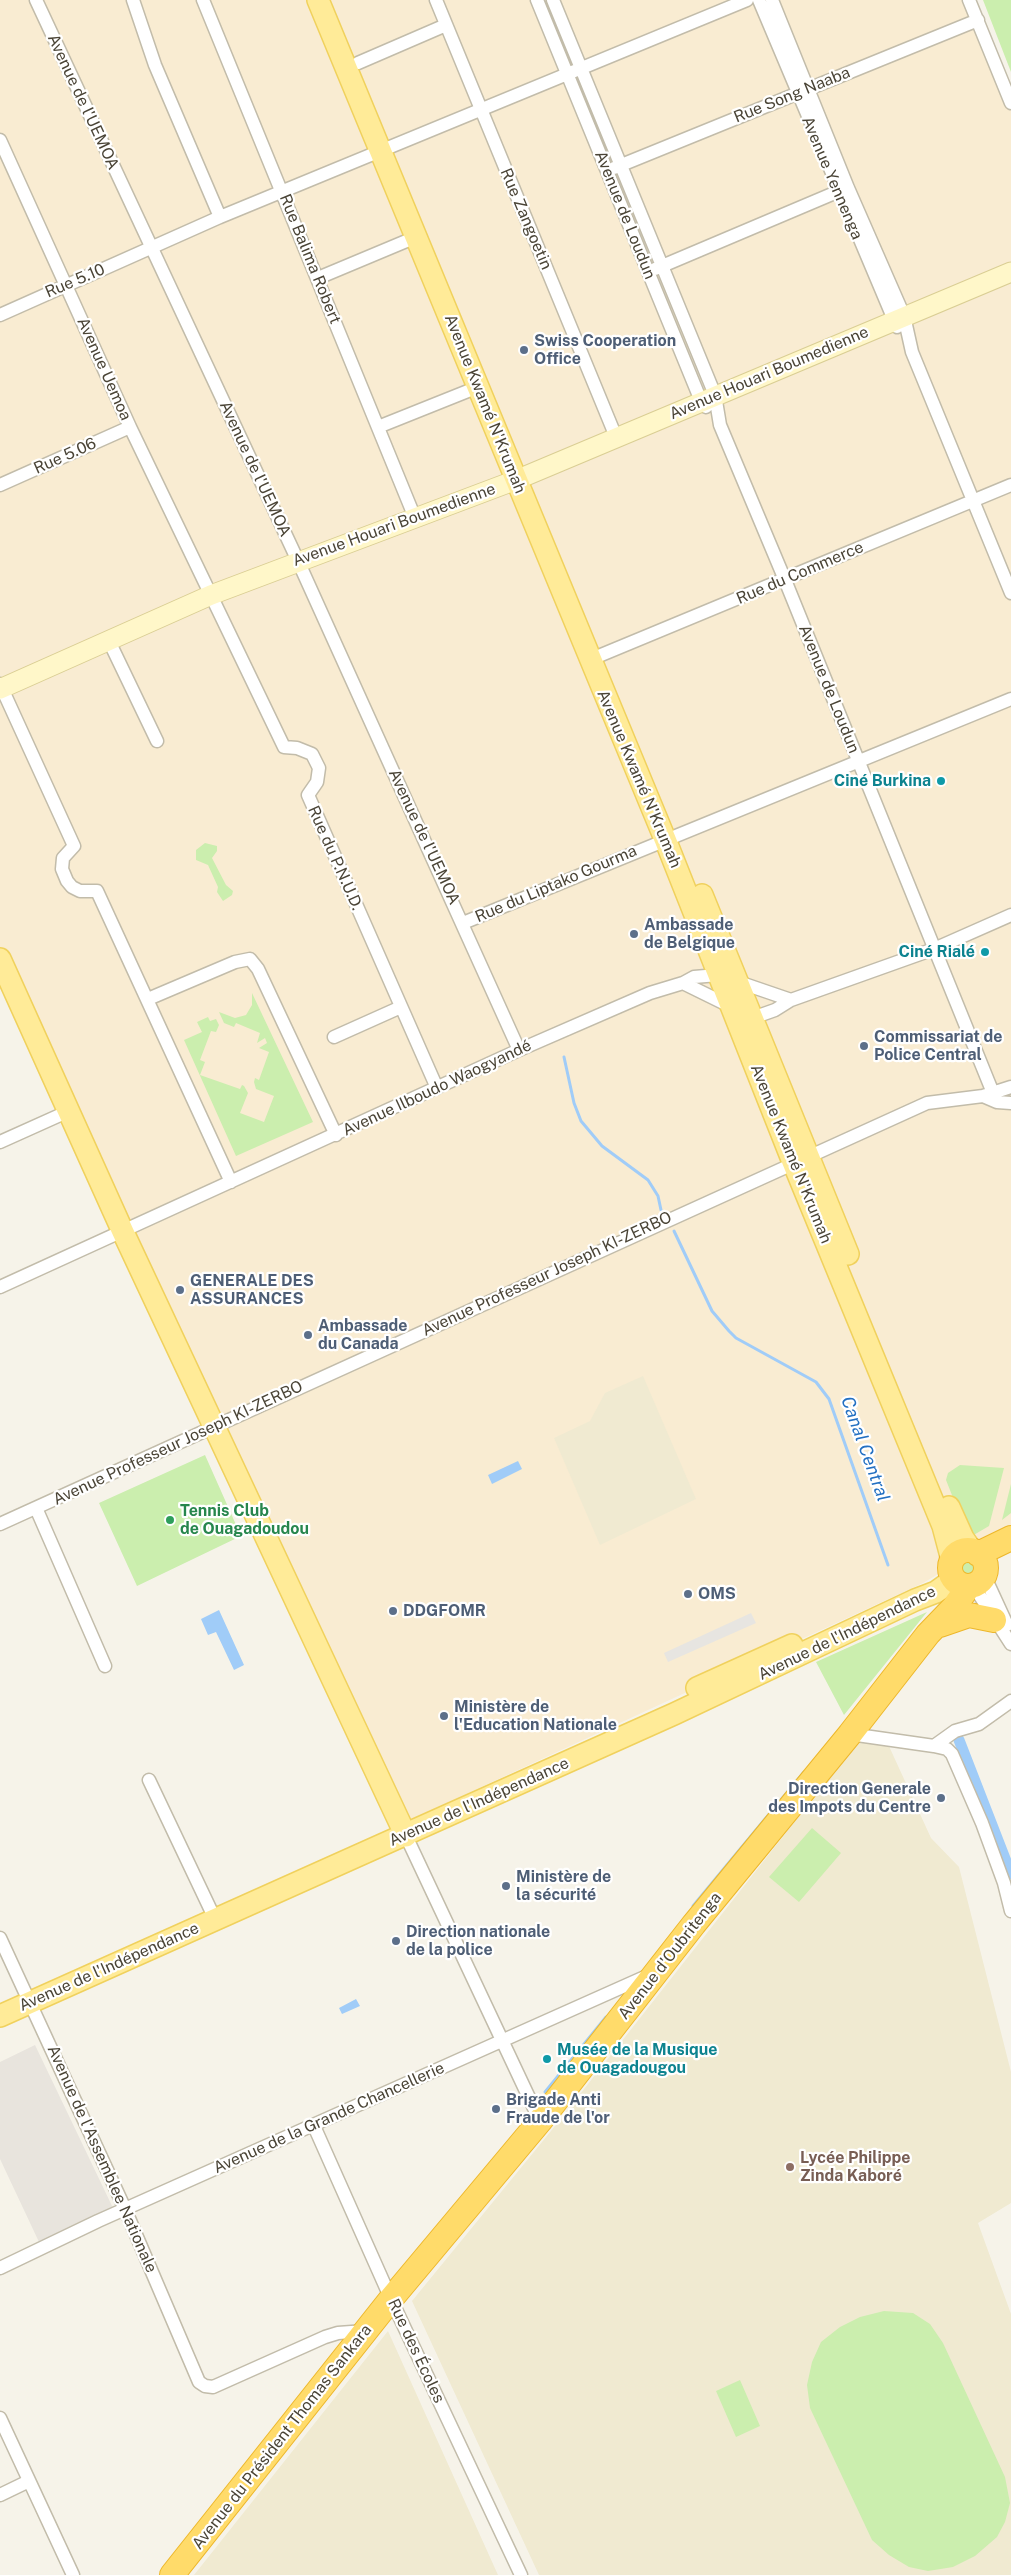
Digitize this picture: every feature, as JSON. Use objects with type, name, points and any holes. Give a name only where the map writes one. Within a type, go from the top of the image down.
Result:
[{"type":"highway","points":[[968,1568],[1011,1538]]},
{"type":"highway","points":[[968,1568],[1011,1548]]},
{"type":"highway","name":"Avenue d'Oubritenga","points":[[391,2298],[540,2121],[694,1924],[933,1630],[968,1568]]},
{"type":"highway","points":[[933,1630],[969,1615],[994,1620]]},
{"type":"highway","name":"Avenue du Président Thomas Sankara","points":[[172,2575],[391,2298]]},
{"type":"main road","name":"Avenue Kwamé N'Krumah","points":[[318,0],[358,63],[416,237],[485,393],[671,837],[739,982],[753,1016],[801,1159]]},
{"type":"main road","name":"Avenue Kwamé N'Krumah","points":[[332,0],[335,25],[485,393]]},
{"type":"main road","name":"Avenue Houari Boumedienne","points":[[1,687],[211,595],[521,478],[1011,272]]},
{"type":"main road","name":"Avenue Kwamé N'Krumah","points":[[671,837],[718,975],[801,1159],[955,1523],[968,1568]]},
{"type":"main road","points":[[0,959],[6,988],[68,1111],[403,1830]]},
{"type":"main road","name":"Avenue de l'Indépendance","points":[[0,2005],[28,1997],[403,1830],[672,1708],[935,1576],[968,1568]]},
{"type":"main road","name":"Avenue de l'Indépendance","points":[[0,2016],[28,1997]]},
{"type":"street","name":"Avenue de l'UEMOA","points":[[36,0],[298,561],[519,1050]]},
{"type":"street","points":[[133,0],[155,65],[220,217]]},
{"type":"street","name":"Rue Balima Robert","points":[[203,0],[415,518]]},
{"type":"street","name":"Rue Zangoetin","points":[[436,0],[616,437]]},
{"type":"street","name":"Avenue de Loudun","points":[[537,0],[648,272],[708,398],[785,580],[934,949],[988,1094]]},
{"type":"street","name":"Avenue de Loudun","points":[[553,0],[662,266],[708,398]]},
{"type":"street","name":"Rue 5.10","points":[[0,315],[220,217],[567,76],[747,0]]},
{"type":"street","name":"Avenue Yennenga","points":[[759,0],[802,90],[912,352],[971,501],[1011,593]]},
{"type":"street","name":"Avenue Yennenga","points":[[772,0],[802,90]]},
{"type":"street","points":[[969,0],[1011,104]]},
{"type":"street","name":"Rue Song Naaba","points":[[607,170],[978,20]]},
{"type":"street","points":[[358,63],[446,25]]},
{"type":"street","name":"Avenue Uemoa","points":[[0,140],[130,427],[211,595]]},
{"type":"street","points":[[648,272],[843,190]]},
{"type":"street","points":[[318,278],[416,237]]},
{"type":"street","points":[[378,427],[485,393]]},
{"type":"street","name":"Rue 5.06","points":[[0,485],[130,427]]},
{"type":"street","name":"Rue du Commerce","points":[[596,658],[1011,485]]},
{"type":"street","name":"Rue du P.N.U.D.","points":[[211,595],[284,748],[297,748],[312,754],[318,768],[317,782],[308,795],[437,1088]]},
{"type":"street","points":[[109,641],[157,741]]},
{"type":"street","points":[[1,687],[74,846],[63,858],[62,869],[67,881],[72,887],[80,891],[97,891],[231,1182]]},
{"type":"street","name":"Rue du Liptako Gourma","points":[[463,923],[1011,699]]},
{"type":"street","points":[[683,983],[732,1008],[753,1016],[774,1010],[791,1000],[934,949],[1011,915]]},
{"type":"street","points":[[148,999],[235,962],[250,960],[258,968],[336,1135]]},
{"type":"street","points":[[718,975],[791,1000]]},
{"type":"street","name":"Avenue Ilboudo Waogyandé","points":[[0,1288],[519,1050],[650,993],[683,983],[694,977],[718,975]]},
{"type":"street","points":[[334,1038],[401,1007]]},
{"type":"street","points":[[988,1094],[1011,1087]]},
{"type":"street","points":[[988,1094],[998,1102],[1011,1103]]},
{"type":"street","name":"Avenue Professeur Joseph KI-ZERBO","points":[[0,1524],[926,1103],[988,1094]]},
{"type":"street","points":[[0,1142],[68,1111]]},
{"type":"street","points":[[36,1508],[105,1666]]},
{"type":"street","points":[[968,1568],[1011,1525]]},
{"type":"street","points":[[968,1568],[994,1620],[1011,1644]]},
{"type":"street","points":[[968,1568],[1011,1637]]},
{"type":"street","points":[[934,1746],[955,1730],[979,1724],[1011,1701]]},
{"type":"street","points":[[850,1734],[934,1746],[947,1749],[952,1754],[982,1823],[1004,1883],[1011,1911]]},
{"type":"street","points":[[150,1780],[214,1915]]},
{"type":"street","points":[[403,1830],[501,2042],[540,2121]]},
{"type":"street","name":"Avenue de l'Assemblee Nationale","points":[[0,1938],[125,2209],[199,2382],[205,2386],[213,2387],[324,2337],[338,2333],[365,2331]]},
{"type":"street","name":"Avenue de la Grande Chancellerie","points":[[0,2268],[125,2209],[659,1971]]},
{"type":"street","name":"Rue des Écoles","points":[[314,2126],[391,2298],[521,2575]]},
{"type":"street","points":[[0,2418],[73,2575]]},
{"type":"street","points":[[0,2495],[30,2481]]},
{"type":"shaded area","points":[[0,0],[969,0],[1011,103],[1011,1538],[950,1563],[935,1576],[923,1583],[401,1824],[0,959]]},
{"type":"shaded area","points":[[643,1376],[696,1499],[600,1545],[554,1438],[590,1421],[605,1393]]},
{"type":"shaded area","points":[[751,1613],[756,1623],[668,1662],[664,1653]]},
{"type":"shaded area","name":"Lycée Philippe Zinda Kaboré","points":[[859,1740],[888,1744],[931,1838],[959,1867],[1011,2072],[1011,2203],[978,2223],[1011,2314],[1011,2575],[539,2575],[412,2301],[551,2131]]},
{"type":"shaded area","points":[[35,2045],[113,2208],[39,2242],[0,2159],[0,2062]]},
{"type":"shaded area","points":[[388,2331],[498,2575],[194,2575]]},
{"type":"green space","points":[[983,0],[1011,0],[1011,72]]},
{"type":"green space","points":[[205,843],[217,846],[217,851],[212,858],[226,885],[233,891],[232,895],[223,901],[217,892],[218,887],[208,865],[196,860],[196,850]]},
{"type":"green space","points":[[252,993],[313,1122],[236,1156],[184,1040],[202,1032],[197,1022],[208,1017],[210,1021],[216,1019],[219,1025],[216,1032],[211,1031],[200,1060],[205,1062],[200,1075],[240,1089],[242,1085],[244,1086],[248,1093],[240,1113],[264,1122],[274,1096],[256,1089],[254,1082],[255,1078],[259,1080],[269,1052],[259,1048],[267,1043],[265,1038],[257,1043],[260,1033],[236,1023],[234,1027],[224,1023],[219,1012],[235,1018],[246,1015],[252,1005]]},
{"type":"green space","name":"Tennis Club de Ouagadoudou","points":[[205,1455],[241,1536],[137,1586],[99,1503]]},
{"type":"green space","points":[[960,1465],[1004,1468],[989,1526],[972,1536],[963,1523],[946,1480],[948,1473]]},
{"type":"green space","points":[[1011,1484],[1011,1513],[1002,1520]]},
{"type":"green space","points":[[968,1560],[976,1568],[968,1576],[960,1568]]},
{"type":"green space","points":[[927,1612],[844,1715],[816,1662]]},
{"type":"green space","points":[[812,1828],[841,1853],[799,1902],[769,1877]]},
{"type":"green space","points":[[884,2311],[913,2313],[930,2324],[943,2343],[1005,2477],[1010,2503],[1005,2522],[997,2537],[975,2556],[953,2567],[928,2571],[909,2567],[889,2555],[872,2540],[810,2408],[807,2385],[812,2362],[821,2342],[840,2327],[860,2317]]},
{"type":"green space","points":[[740,2380],[760,2426],[736,2437],[716,2391]]},
{"type":"water","points":[[518,1461],[522,1469],[492,1484],[488,1475]]},
{"type":"water","points":[[219,1610],[244,1665],[234,1670],[216,1632],[208,1635],[201,1619]]},
{"type":"water","points":[[356,1999],[360,2006],[342,2014],[339,2008]]},
{"type":"waterway","points":[[564,1057],[574,1103],[581,1121],[602,1146],[648,1180],[658,1196],[661,1210]]},
{"type":"waterway","name":"Canal Central","points":[[674,1231],[712,1311],[729,1331],[736,1338],[816,1382],[829,1399],[888,1565]]},
{"type":"waterway","name":"Canal Central","points":[[959,1740],[1011,1874]]},
{"type":"waterway","points":[[693,1906],[804,1772]]},
{"type":"waterway","points":[[545,2092],[606,2017]]},
{"type":"place","name":"Swiss Cooperation Office","points":[[524,350]]},
{"type":"place","name":"Ciné Burkina","points":[[941,781]]},
{"type":"place","name":"Ambassade de Belgique","points":[[634,934]]},
{"type":"place","name":"Ciné Rialé","points":[[985,952]]},
{"type":"place","name":"Commissariat de Police Central","points":[[864,1046]]},
{"type":"place","name":"GENERALE DES ASSURANCES","points":[[180,1290]]},
{"type":"place","name":"Ambassade du Canada","points":[[308,1335]]},
{"type":"place","name":"Tennis Club de Ouagadoudou","points":[[170,1520]]},
{"type":"place","name":"OMS","points":[[688,1594]]},
{"type":"place","name":"DDGFOMR","points":[[393,1611]]},
{"type":"place","name":"Ministère de l'Education Nationale","points":[[444,1716]]},
{"type":"place","name":"Direction Generale des Impots du Centre","points":[[941,1798]]},
{"type":"place","name":"Ministère de la sécurité","points":[[506,1886]]},
{"type":"place","name":"Direction nationale de la police","points":[[396,1941]]},
{"type":"place","name":"Musée de la Musique de Ouagadougou","points":[[547,2059]]},
{"type":"place","name":"Brigade Anti Fraude de l'or","points":[[496,2109]]},
{"type":"place","name":"Lycée Philippe Zinda Kaboré","points":[[790,2167]]}]
